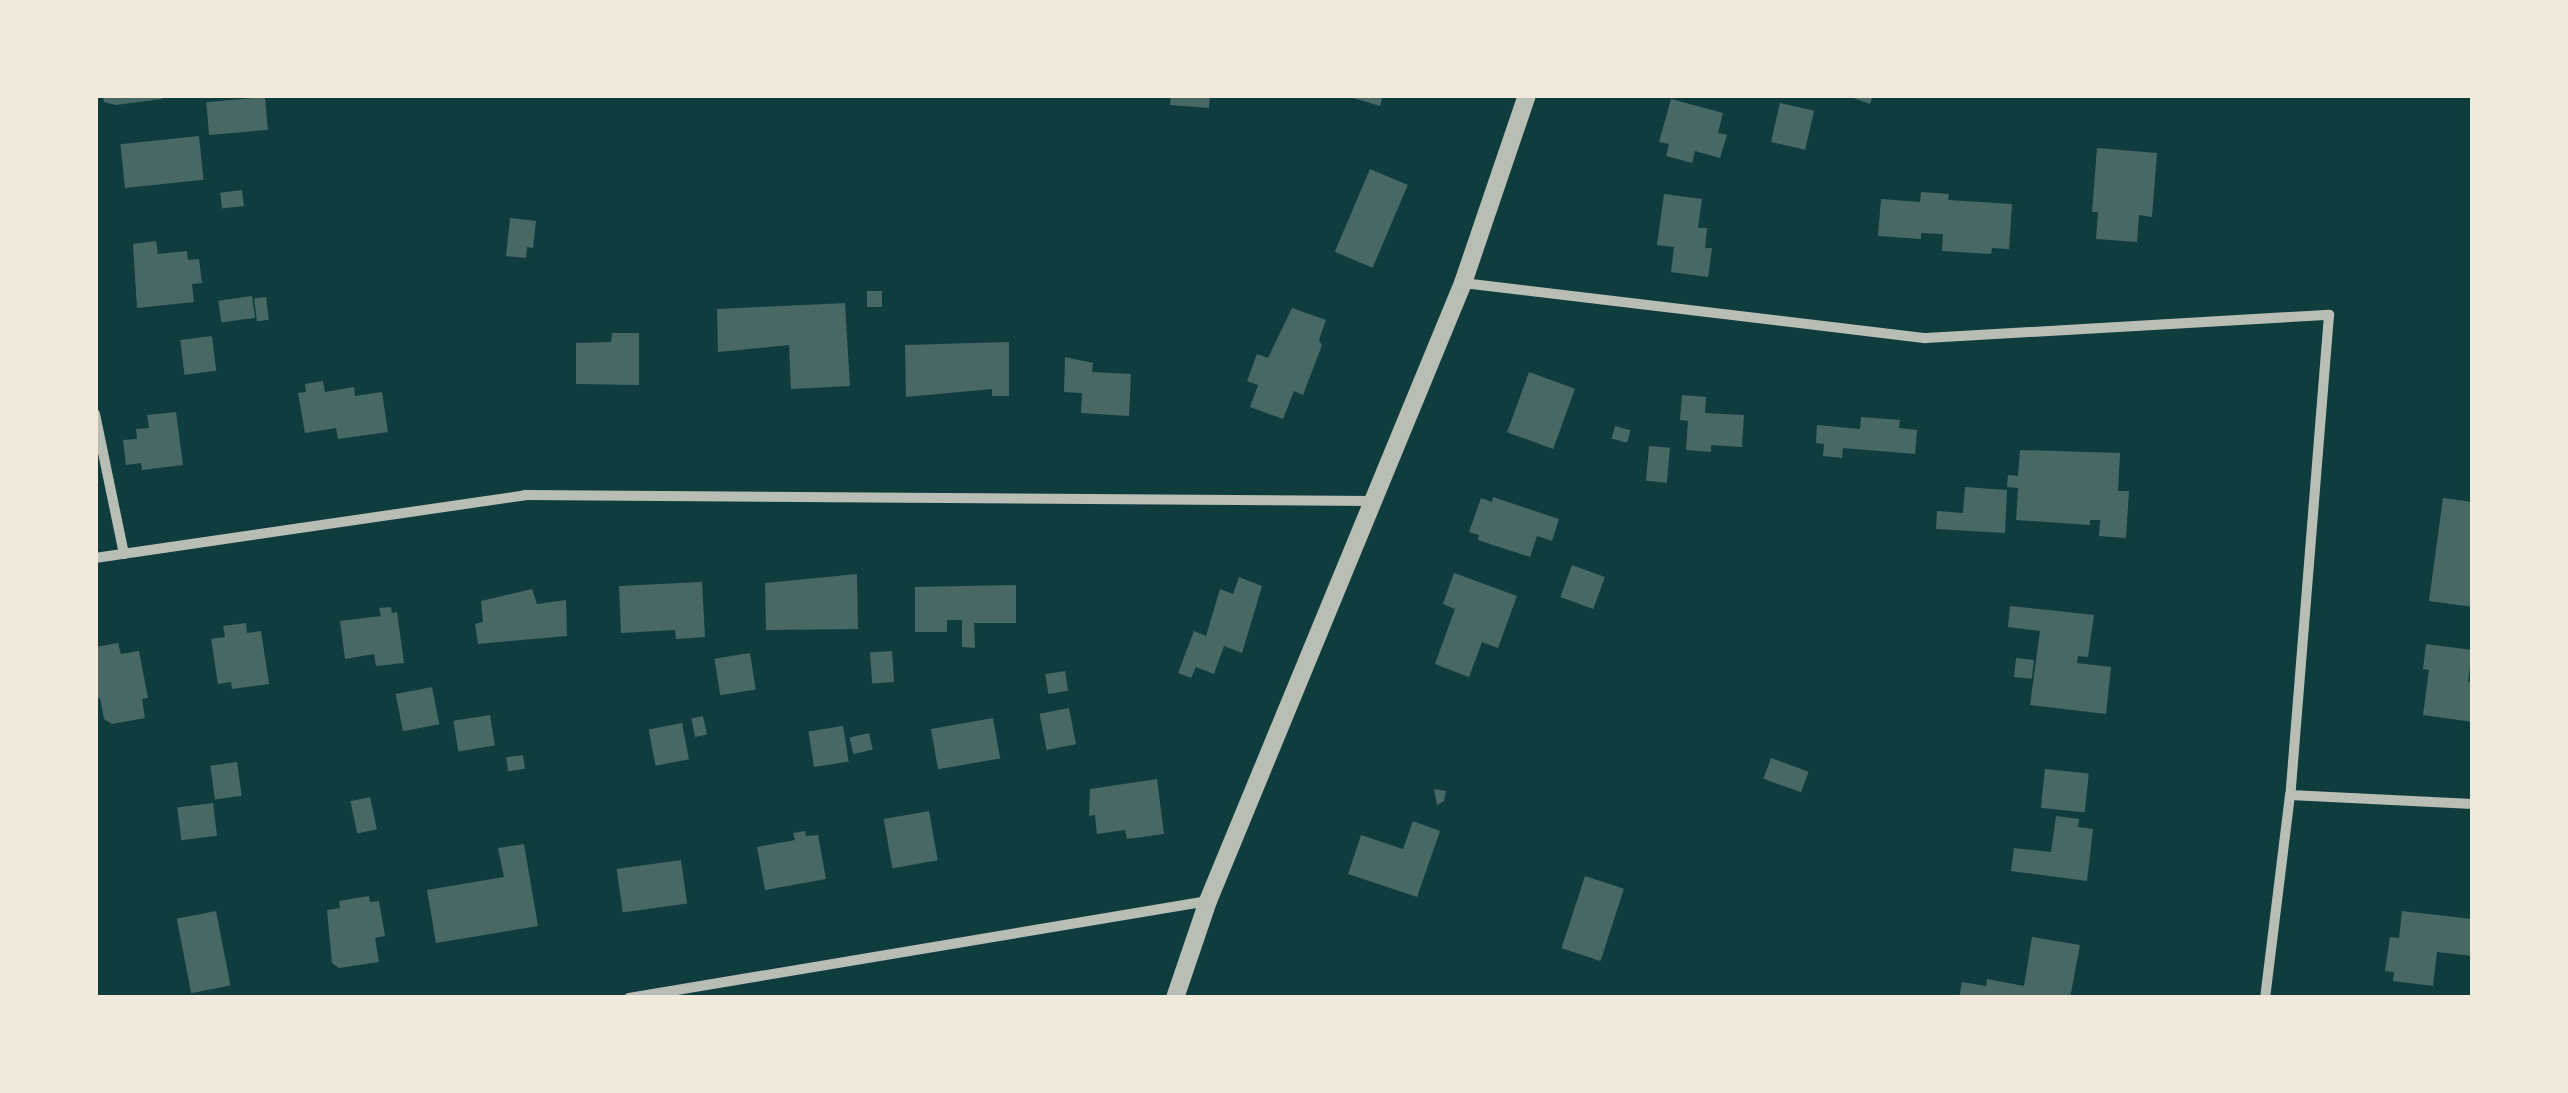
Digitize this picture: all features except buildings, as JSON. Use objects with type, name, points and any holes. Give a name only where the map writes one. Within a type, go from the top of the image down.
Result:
[{"type":"street","points":[[1175,998],[1208,901],[1463,283],[1527,95]]},
{"type":"street","points":[[1463,283],[1926,338],[2328,315],[2290,795],[2265,998]]},
{"type":"street","points":[[95,414],[124,554]]},
{"type":"street","points":[[95,558],[525,495],[1374,501]]},
{"type":"street","points":[[2290,795],[2473,804]]},
{"type":"street","points":[[629,998],[1208,901]]}]
